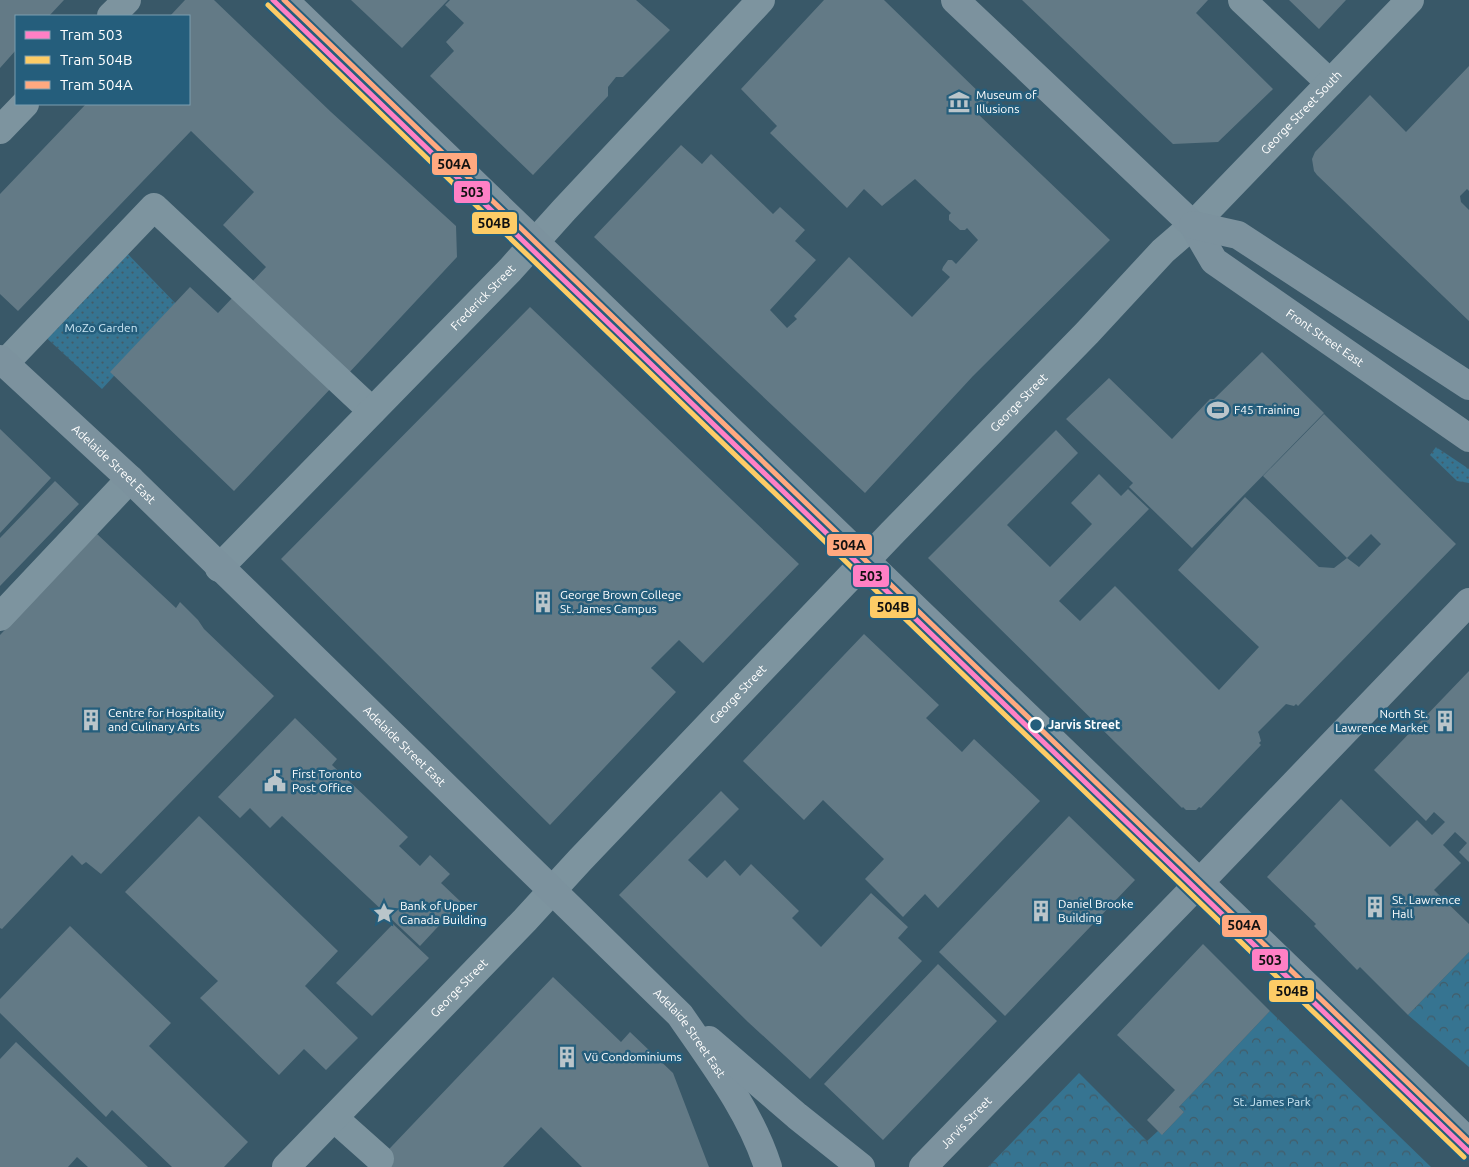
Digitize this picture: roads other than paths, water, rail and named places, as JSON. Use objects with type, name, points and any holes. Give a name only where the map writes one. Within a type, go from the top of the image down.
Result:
[{"type":"main road","points":[[284,0],[1469,1142]]},
{"type":"main road","name":"Front Street East","points":[[955,0],[1193,225],[1214,261],[1469,438]]},
{"type":"main road","points":[[1193,225],[1238,235],[1469,386]]},
{"type":"main road","name":"Adelaide Street East","points":[[2,361],[130,480],[680,1015],[715,1065],[744,1113],[763,1152],[768,1167]]},
{"type":"main road","name":"Jarvis Street","points":[[923,1167],[1469,602]]},
{"type":"main road","points":[[680,1015],[797,1116],[861,1167]]},
{"type":"street","points":[[112,15],[127,0]]},
{"type":"street","name":"Frederick Street","points":[[219,568],[535,242],[761,0]]},
{"type":"street","points":[[1242,0],[1330,83]]},
{"type":"street","name":"George Street South","points":[[1193,225],[1410,0]]},
{"type":"street","points":[[0,130],[25,105]]},
{"type":"street","points":[[2,361],[154,206],[372,411]]},
{"type":"street","name":"George Street","points":[[286,1167],[1163,252],[1193,225]]},
{"type":"street","points":[[0,617],[130,480]]},
{"type":"street","points":[[334,1118],[380,1159]]},
{"type":"tram line","name":"503","points":[[273,0],[1469,1152]]},
{"type":"tram line","name":"504A","points":[[284,0],[1469,1142]]},
{"type":"tram line","name":"504B","points":[[268,5],[1464,1157]]},
{"type":"place","name":"Museum of Illusions","points":[[959,102]]},
{"type":"place","name":"F45 Training","points":[[1218,410]]},
{"type":"place","name":"George Brown College St. James Campus","points":[[543,602]]},
{"type":"place","name":"Centre for Hospitality and Culinary Arts","points":[[91,720]]},
{"type":"place","name":"North St. Lawrence Market","points":[[1445,721]]},
{"type":"place","name":"Jarvis Street","points":[[1036,725]]},
{"type":"place","name":"First Toronto Post Office","points":[[275,781]]},
{"type":"place","name":"St. Lawrence Hall","points":[[1375,907]]},
{"type":"place","name":"Daniel Brooke Building","points":[[1041,911]]},
{"type":"place","name":"Bank of Upper Canada Building","points":[[384,913]]},
{"type":"place","name":"Vü Condominiums","points":[[567,1057]]},
{"type":"park label","name":"MoZo Garden","points":[[101,328]]},
{"type":"park label","name":"St. James Park","points":[[1272,1102]]}]
